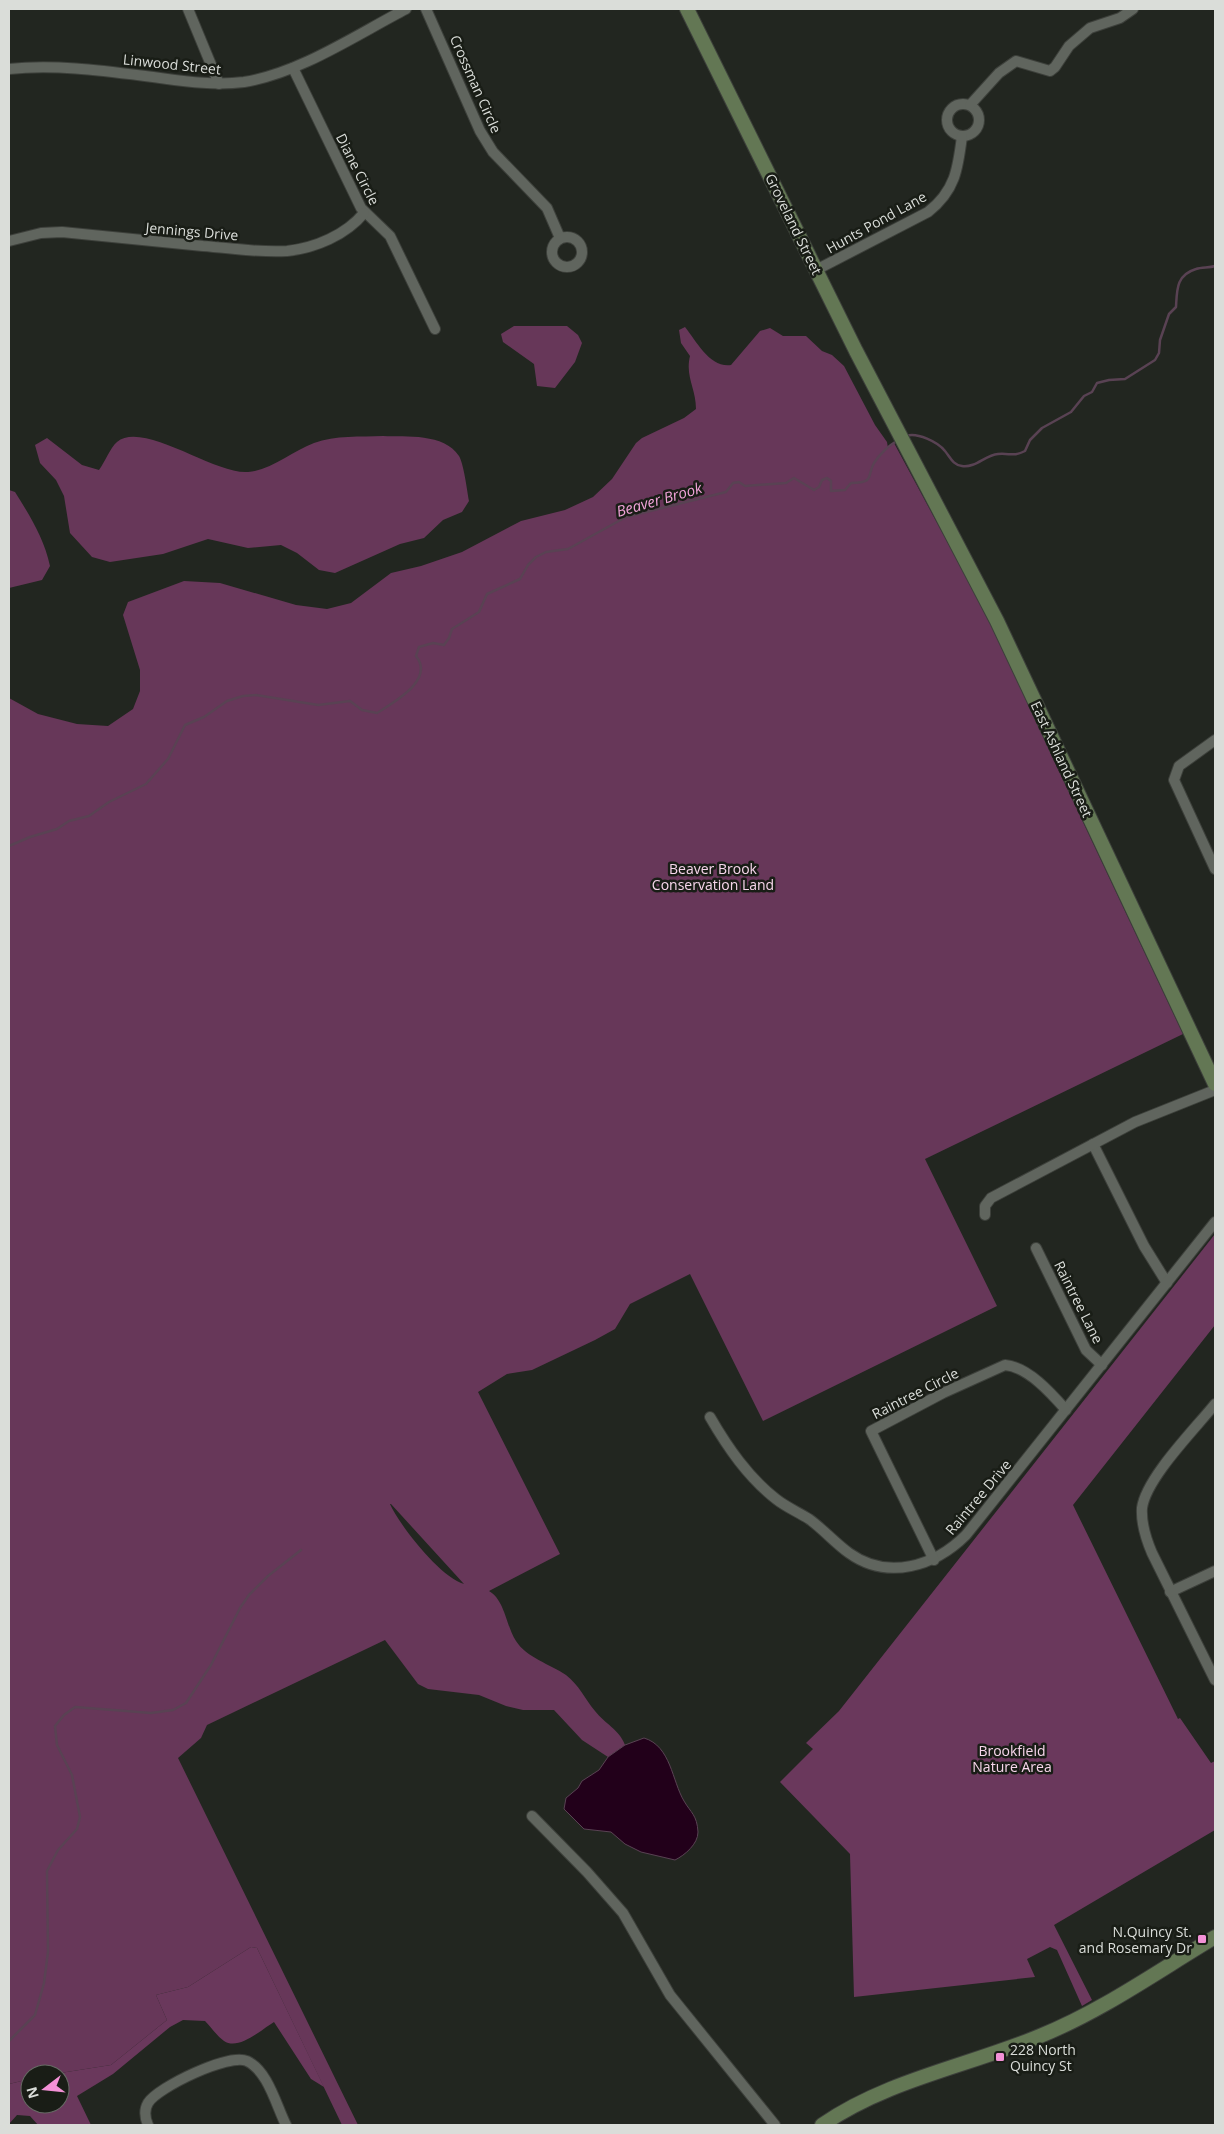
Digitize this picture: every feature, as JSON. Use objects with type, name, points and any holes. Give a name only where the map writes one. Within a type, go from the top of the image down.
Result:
[{"type":"main road","name":"Groveland Street","points":[[687,9],[901,438]]},
{"type":"main road","name":"East Ashland Street","points":[[901,438],[997,621],[1215,1084]]},
{"type":"main road","points":[[822,2125],[873,2095],[1040,2036],[1082,2017],[1215,1937]]},
{"type":"street","points":[[188,9],[219,84]]},
{"type":"street","name":"Linwood Street","points":[[9,68],[63,68],[219,84],[256,80],[293,68],[406,9]]},
{"type":"street","name":"Crossman Circle","points":[[426,9],[480,131],[493,152],[547,208],[560,238]]},
{"type":"street","points":[[970,105],[999,73],[1016,61],[1050,71],[1069,46],[1090,28],[1120,18],[1133,9]]},
{"type":"street","name":"Diane Circle","points":[[293,68],[364,213],[390,236],[435,329]]},
{"type":"street","points":[[960,104],[970,105],[977,112],[980,122],[975,131],[962,136],[950,129],[948,114],[960,104]]},
{"type":"street","name":"Hunts Pond Lane","points":[[816,270],[928,212],[941,202],[951,186],[958,165],[962,136]]},
{"type":"street","name":"Jennings Drive","points":[[9,242],[41,233],[62,232],[254,250],[287,251],[310,246],[341,233],[357,222],[364,213]]},
{"type":"street","points":[[1215,740],[1179,766],[1174,780],[1215,869]]},
{"type":"street","points":[[985,1215],[985,1206],[991,1198],[1135,1122],[1215,1090]]},
{"type":"street","points":[[1093,1144],[1144,1246],[1167,1283]]},
{"type":"street","name":"Raintree Drive","points":[[710,1417],[732,1454],[775,1498],[809,1519],[850,1554],[879,1566],[902,1567],[934,1560],[955,1547],[966,1536],[1215,1222]]},
{"type":"street","name":"Raintree Lane","points":[[1036,1248],[1083,1346],[1102,1365]]},
{"type":"street","name":"Raintree Circle","points":[[934,1560],[872,1430],[943,1393],[1005,1365],[1016,1366],[1031,1377],[1066,1410]]},
{"type":"street","points":[[1215,1404],[1152,1482],[1142,1508],[1144,1532],[1170,1592],[1215,1680]]},
{"type":"street","points":[[1170,1592],[1215,1571]]},
{"type":"street","points":[[532,1816],[581,1865],[623,1913],[670,1995],[774,2125]]},
{"type":"street","points":[[148,2125],[145,2113],[146,2105],[155,2095],[223,2061],[237,2058],[247,2061],[260,2072],[286,2125]]},
{"type":"green space","points":[[514,326],[567,326],[578,335],[582,343],[575,362],[555,388],[537,386],[534,364],[503,342],[501,334]]},
{"type":"green space","name":"Beaver Brook Conservation Land","points":[[685,327],[710,358],[723,365],[731,365],[760,331],[770,328],[783,336],[806,336],[822,351],[832,355],[844,366],[875,425],[887,442],[888,448],[894,443],[990,621],[1018,682],[1055,746],[1049,750],[1183,1034],[925,1159],[997,1306],[763,1421],[690,1274],[630,1304],[615,1329],[532,1370],[507,1374],[478,1392],[560,1554],[489,1591],[499,1600],[513,1635],[521,1647],[532,1656],[571,1679],[599,1716],[616,1731],[625,1745],[608,1757],[582,1740],[554,1710],[523,1710],[506,1706],[479,1695],[428,1689],[418,1684],[385,1640],[207,1725],[201,1738],[178,1758],[358,2125],[342,2125],[257,1948],[251,1947],[188,1987],[156,1995],[167,2020],[111,2065],[70,2071],[70,2064],[20,2064],[20,2081],[9,2084],[9,698],[38,714],[77,724],[108,726],[133,709],[140,691],[140,670],[123,615],[128,602],[184,581],[220,583],[296,605],[327,609],[351,603],[391,573],[421,566],[462,552],[521,521],[565,510],[593,497],[612,479],[636,443],[642,438],[684,418],[696,409],[689,370],[690,356],[681,343],[679,330]],"holes":[[[390,1504],[464,1584],[455,1580],[433,1562],[403,1525]]]},
{"type":"green space","points":[[383,436],[424,438],[444,443],[452,449],[461,460],[469,501],[462,512],[443,520],[424,538],[400,544],[335,573],[319,570],[297,553],[281,545],[248,548],[208,539],[163,554],[110,562],[92,557],[70,533],[64,496],[56,480],[40,463],[35,445],[47,438],[82,465],[99,470],[117,442],[129,437],[144,438],[234,471],[248,472],[265,468],[306,446],[322,440]]},
{"type":"green space","points":[[9,490],[15,492],[31,519],[44,546],[50,566],[42,580],[9,588]]},
{"type":"green space","name":"Brookfield Nature Area","points":[[1215,1234],[1215,1325],[1073,1505],[1178,1719],[1180,1718],[1211,1763],[1215,1761],[1215,1830],[1054,1925],[1092,2000],[1082,2006],[1057,1950],[1050,1947],[1027,1959],[1035,1977],[854,1997],[850,1854],[780,1782],[813,1749],[806,1743],[839,1711]]},
{"type":"green space","points":[[251,1947],[257,1948],[324,2087],[311,2079],[274,2022],[250,2038],[230,2043],[221,2039],[205,2021],[183,2020],[170,2027],[113,2074],[77,2096],[91,2125],[38,2125],[30,2116],[17,2115],[9,2124],[9,2084],[20,2081],[20,2114],[70,2114],[70,2071],[111,2065],[167,2020],[156,1995],[188,1987]]},
{"type":"shaded area","points":[[644,1738],[660,1748],[665,1756],[680,1793],[696,1822],[698,1832],[696,1841],[687,1852],[675,1860],[641,1852],[625,1844],[611,1832],[584,1829],[564,1809],[566,1798],[578,1788],[582,1781],[599,1770],[608,1757],[625,1745]]},
{"type":"waterway","name":"Beaver Brook","points":[[906,436],[916,435],[932,441],[942,448],[954,462],[962,466],[972,465],[993,455],[1015,454],[1025,451],[1030,440],[1042,428],[1071,412],[1084,396],[1092,392],[1097,383],[1125,379],[1155,360],[1159,353],[1160,340],[1169,314],[1176,307],[1177,289],[1181,279],[1196,269],[1215,266]]},
{"type":"waterway","name":"Beaver Brook","points":[[9,846],[57,829],[69,821],[89,816],[109,802],[146,784],[168,759],[185,725],[204,717],[227,701],[243,696],[256,695],[318,705],[350,701],[362,710],[377,713],[402,696],[416,682],[420,673],[420,665],[416,656],[419,647],[433,643],[444,645],[452,629],[479,612],[487,594],[520,579],[528,565],[536,557],[546,552],[568,549],[626,517],[726,492],[733,483],[739,482],[745,486],[786,483],[794,478],[814,490],[819,487],[822,480],[827,478],[831,481],[831,491],[845,490],[851,483],[867,480],[876,460],[897,441]]},
{"type":"waterway","points":[[9,2041],[35,2015],[44,1983],[48,1952],[47,1871],[58,1850],[77,1829],[80,1817],[72,1775],[57,1745],[55,1726],[64,1715],[75,1707],[151,1713],[173,1710],[186,1703],[211,1665],[240,1608],[249,1595],[268,1576],[301,1550]]},
{"type":"place","name":"N.Quincy St. and Rosemary Dr","points":[[1202,1939]]},
{"type":"place","name":"228 North Quincy St","points":[[1000,2057]]}]
